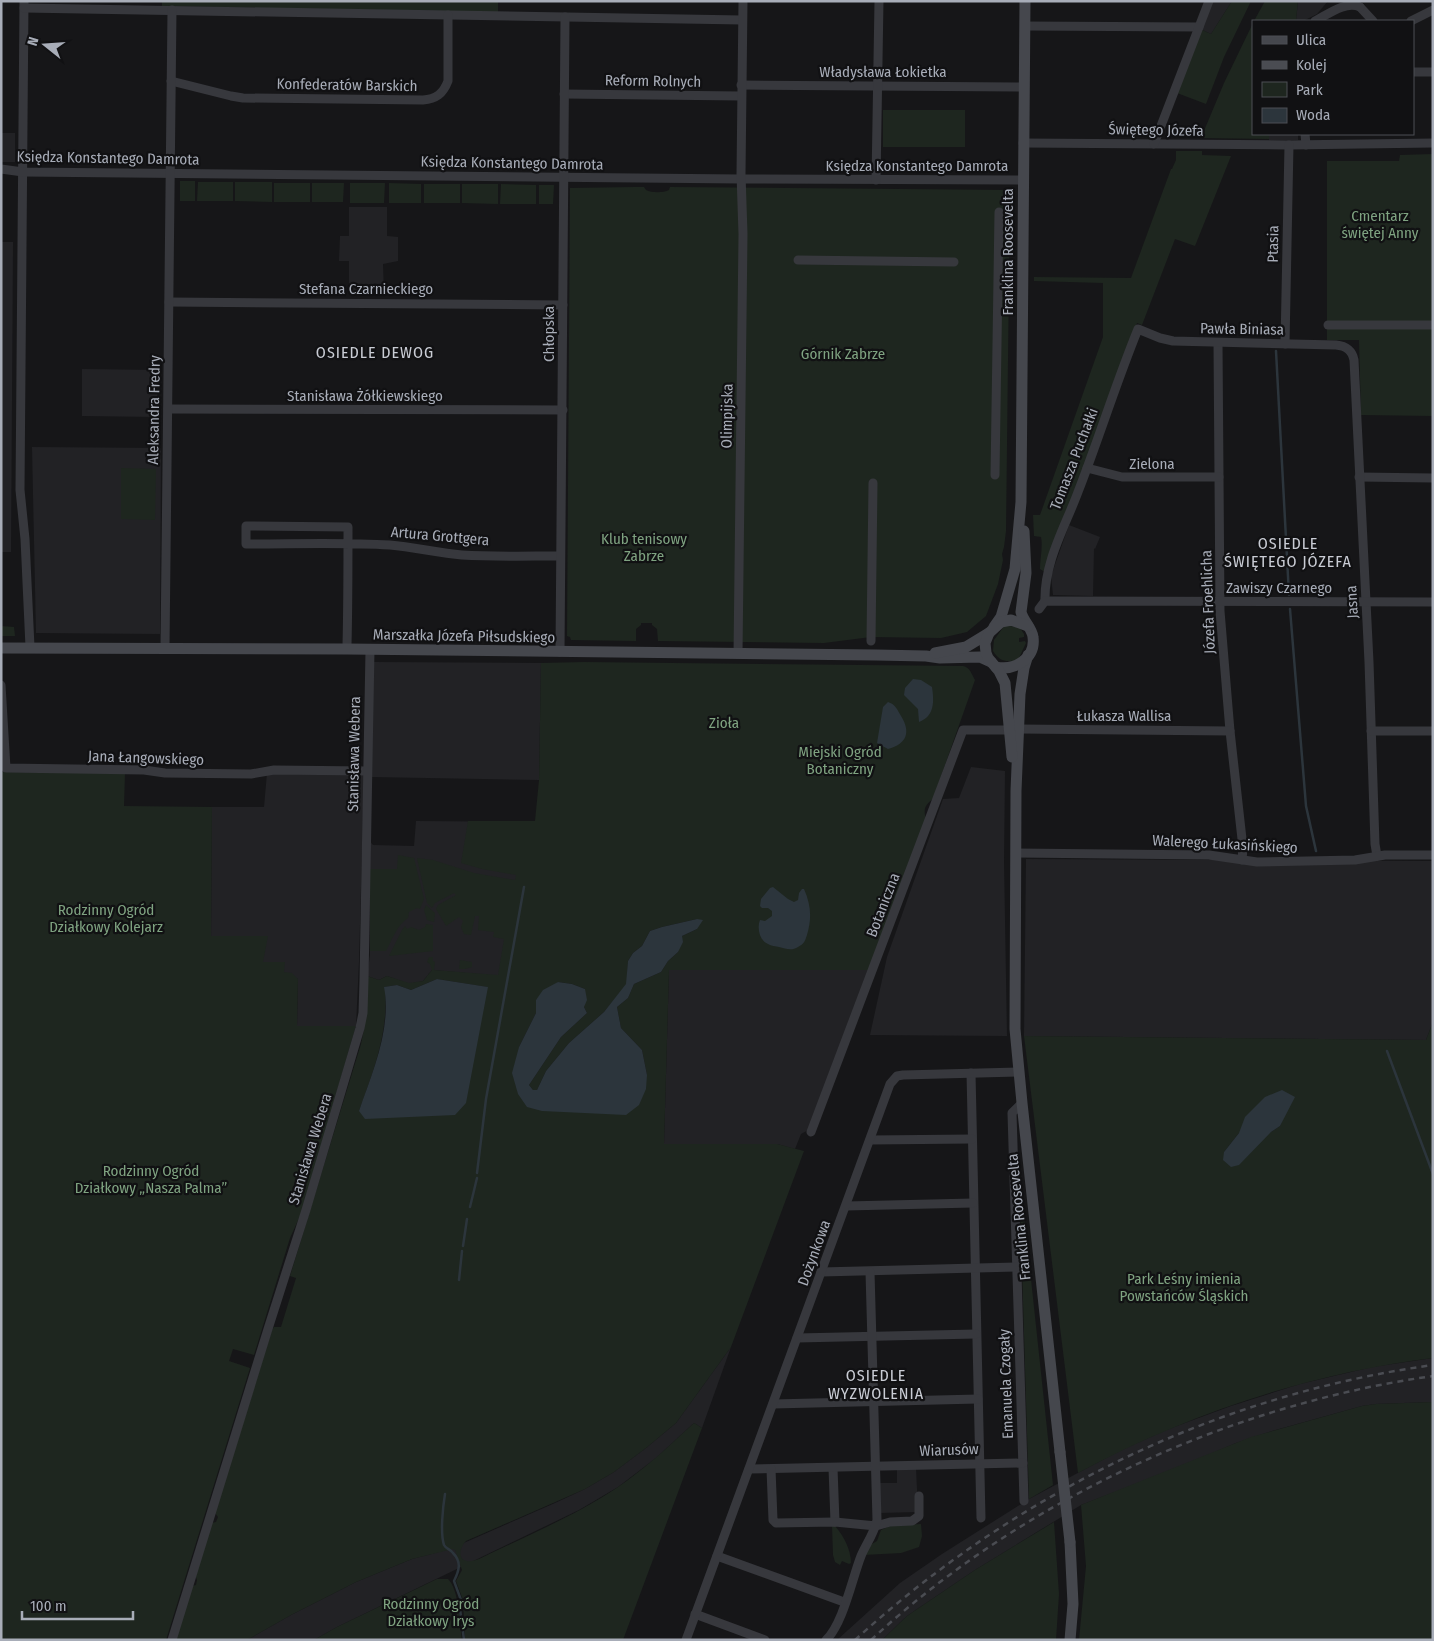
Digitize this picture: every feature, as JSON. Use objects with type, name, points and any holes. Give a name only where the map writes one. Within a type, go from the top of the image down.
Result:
[{"type":"street","name":"Olimpijska","points":[[738,654],[743,234],[741,179],[742,1]]},
{"type":"street","points":[[876,180],[879,1]]},
{"type":"street","name":"Franklina Roosevelta","points":[[991,630],[1001,617],[1015,568],[1021,502],[1025,1]]},
{"type":"street","points":[[1154,144],[1209,1]]},
{"type":"street","points":[[30,647],[26,551],[20,490],[24,4],[172,10],[742,20]]},
{"type":"street","points":[[1317,20],[1348,5],[1362,4],[1372,20]]},
{"type":"street","name":"Aleksandra Fredry","points":[[166,648],[172,10]]},
{"type":"street","points":[[1413,20],[1433,10]]},
{"type":"street","name":"Konfederatów Barskich","points":[[171,82],[243,98],[432,99],[439,95],[448,81],[448,15]]},
{"type":"street","name":"Chłopska","points":[[560,652],[565,17]]},
{"type":"street","points":[[1025,26],[1199,27]]},
{"type":"street","points":[[1414,72],[1433,72]]},
{"type":"street","name":"Władysława Łokietka","points":[[741,86],[1024,87]]},
{"type":"street","name":"Reform Rolnych","points":[[564,94],[741,96]]},
{"type":"street","points":[[1305,135],[1306,145]]},
{"type":"street","points":[[1394,135],[1394,144]]},
{"type":"street","name":"Świętego Józefa","points":[[1024,143],[1289,145],[1433,143]]},
{"type":"street","name":"Ptasia","points":[[1285,344],[1289,145]]},
{"type":"street","name":"Księdza Konstantego Damrota","points":[[1,169],[23,172],[1023,180]]},
{"type":"street","points":[[995,474],[999,212]]},
{"type":"street","points":[[798,260],[954,262]]},
{"type":"street","name":"Stefana Czarnieckiego","points":[[169,302],[563,305]]},
{"type":"street","points":[[1328,324],[1433,325]]},
{"type":"street","name":"Pawła Biniasa","points":[[1138,329],[1173,341],[1340,345],[1348,349]]},
{"type":"street","name":"Tomasza Puchałki","points":[[1042,605],[1048,570],[1138,329]]},
{"type":"street","name":"Józefa Froehlicha","points":[[1218,342],[1220,601],[1230,730],[1243,848],[1242,860]]},
{"type":"street","name":"Jasna","points":[[1348,349],[1354,360],[1377,856]]},
{"type":"street","name":"Stanisława Żółkiewskiego","points":[[168,409],[562,410]]},
{"type":"street","name":"Zielona","points":[[1087,468],[1122,478],[1219,477]]},
{"type":"street","points":[[1359,477],[1433,478]]},
{"type":"street","points":[[871,641],[873,483]]},
{"type":"street","name":"Franklina Roosevelta","points":[[1021,502],[1026,558],[1021,612],[1028,626]]},
{"type":"street","name":"Artura Grottgera","points":[[348,544],[348,527],[246,526],[246,544],[391,545],[466,555],[560,556]]},
{"type":"street","points":[[347,649],[348,544]]},
{"type":"street","name":"Zawiszy Czarnego","points":[[1042,605],[1220,601],[1433,602]]},
{"type":"street","points":[[1011,620],[1028,626],[1033,642],[1028,655],[1021,664],[1006,668],[993,664],[985,648],[991,630],[1001,622],[1011,620]]},
{"type":"street","name":"Marszałka Józefa Piłsudskiego","points":[[926,656],[939,651],[966,647],[991,630]]},
{"type":"street","name":"Marszałka Józefa Piłsudskiego","points":[[1,648],[347,649],[926,656],[940,658],[980,657],[993,664]]},
{"type":"street","name":"Stanisława Webera","points":[[172,1640],[306,1210],[363,1014],[370,650]]},
{"type":"street","name":"Franklina Roosevelta","points":[[1014,730],[1024,668],[1028,655]]},
{"type":"street","name":"Franklina Roosevelta","points":[[993,664],[1002,674],[1005,683],[1014,730],[1016,791],[1015,1021],[1022,1104],[1070,1542],[1072,1604],[1070,1640]]},
{"type":"street","name":"Jana Łangowskiego","points":[[1,685],[6,768],[250,774],[274,770],[367,771]]},
{"type":"street","name":"Botaniczna","points":[[811,1132],[963,730],[1014,730]]},
{"type":"street","name":"Łukasza Wallisa","points":[[1014,730],[1230,730]]},
{"type":"street","points":[[1371,731],[1433,731]]},
{"type":"street","name":"Walerego Łukasińskiego","points":[[1016,853],[1216,855],[1257,862],[1355,860],[1377,856],[1433,855]]},
{"type":"street","name":"Dożynkowa","points":[[686,1640],[890,1084],[897,1076],[904,1075],[1019,1072]]},
{"type":"street","name":"Emanuela Czogały","points":[[971,1074],[981,1518]]},
{"type":"street","name":"Emanuela Czogały","points":[[1022,1104],[1012,1112],[1024,1501]]},
{"type":"street","points":[[870,1140],[972,1139]]},
{"type":"street","points":[[846,1206],[973,1203]]},
{"type":"street","points":[[821,1272],[1016,1267]]},
{"type":"street","points":[[826,1640],[834,1632],[862,1553],[876,1526],[870,1272]]},
{"type":"street","name":"Emanuela Czogały","points":[[798,1338],[976,1334]]},
{"type":"street","name":"Emanuela Czogały","points":[[773,1404],[978,1399]]},
{"type":"street","name":"Wiarusów","points":[[749,1469],[1023,1463]]},
{"type":"street","points":[[833,1468],[835,1522]]},
{"type":"street","points":[[771,1469],[773,1520],[776,1523],[835,1522],[876,1526],[890,1522],[916,1519],[919,1516],[919,1496]]},
{"type":"street","points":[[717,1556],[844,1602]]},
{"type":"street","points":[[695,1614],[764,1640]]},
{"type":"shaded area","points":[[1210,1],[1232,1],[1211,34],[1200,29]]},
{"type":"shaded area","points":[[1298,1],[1328,1],[1317,14],[1305,20],[1296,20]]},
{"type":"shaded area","points":[[1,133],[15,133],[15,162],[1,162]]},
{"type":"shaded area","points":[[1269,135],[1298,135],[1298,140],[1269,140]]},
{"type":"shaded area","points":[[349,207],[387,207],[387,236],[398,237],[398,261],[383,264],[384,294],[349,293],[349,261],[339,261],[340,236],[349,236]]},
{"type":"shaded area","points":[[1,242],[13,242],[11,552],[1,552]]},
{"type":"shaded area","points":[[82,369],[158,370],[157,417],[82,416]]},
{"type":"shaded area","points":[[32,447],[161,448],[160,634],[36,633]]},
{"type":"shaded area","points":[[1069,525],[1100,537],[1094,548],[1093,596],[1053,595],[1051,576]]},
{"type":"shaded area","points":[[373,662],[541,663],[539,780],[371,777]]},
{"type":"shaded area","points":[[971,767],[1005,771],[1004,862],[1007,1036],[870,1035],[887,957],[943,799],[959,798]]},
{"type":"shaded area","points":[[267,773],[364,773],[356,1026],[297,1026],[298,979],[283,972],[284,962],[263,962],[211,937],[212,807],[264,807]]},
{"type":"shaded area","points":[[416,821],[535,822],[500,976],[432,970],[423,981],[409,984],[387,976],[379,980],[367,976],[370,955],[369,840],[373,845],[414,846]]},
{"type":"shaded area","points":[[1026,859],[1433,861],[1433,1022],[1426,1040],[1024,1036]]},
{"type":"shaded area","points":[[669,970],[871,970],[810,1129],[801,1134],[795,1149],[777,1144],[664,1144]]},
{"type":"shaded area","points":[[731,1347],[702,1428],[694,1423],[656,1458],[618,1487],[579,1510],[337,1627],[314,1640],[247,1640],[356,1582],[412,1559],[450,1549],[585,1489],[614,1472],[676,1423]]},
{"type":"shaded area","points":[[1433,1358],[1433,1402],[1362,1406],[1236,1443],[1081,1505],[975,1570],[907,1616],[882,1640],[837,1640],[900,1583],[942,1554],[1029,1499],[1119,1451],[1166,1430],[1231,1406],[1300,1384],[1372,1367]]},
{"type":"shaded area","points":[[916,1467],[918,1512],[879,1513],[878,1483],[897,1483],[897,1468]]},
{"type":"green space","points":[[162,1],[498,1],[498,12],[162,6]]},
{"type":"green space","points":[[1232,1],[1251,1],[1224,57],[1206,104],[1177,93],[1200,29],[1211,34]]},
{"type":"green space","points":[[1265,1],[1298,1],[1296,20],[1255,20]]},
{"type":"green space","points":[[1252,25],[1252,135],[1269,135],[1269,139],[1201,138],[1224,83]]},
{"type":"green space","points":[[883,110],[965,110],[965,147],[883,147]]},
{"type":"green space","points":[[1176,151],[1202,151],[1202,155],[1231,156],[1195,246],[1175,239],[1142,325],[1137,323],[1045,572],[1040,569],[1042,541],[1041,537],[1034,536],[1033,515],[1040,515],[1103,337],[1103,283],[1034,281],[1034,277],[1131,278],[1176,160]]},
{"type":"green space","name":"Cmentarz świętej Anny","points":[[1433,154],[1433,416],[1361,415],[1359,340],[1327,340],[1327,161],[1399,161],[1400,155]]},
{"type":"green space","points":[[180,181],[195,181],[195,201],[180,201]]},
{"type":"green space","points":[[198,182],[233,182],[233,201],[197,201]]},
{"type":"green space","points":[[235,182],[272,182],[272,202],[235,201]]},
{"type":"green space","points":[[274,183],[310,183],[310,202],[274,202]]},
{"type":"green space","points":[[312,183],[344,183],[343,202],[312,202]]},
{"type":"green space","points":[[350,183],[385,183],[384,203],[350,203]]},
{"type":"green space","points":[[389,183],[421,184],[421,203],[389,203]]},
{"type":"green space","points":[[424,184],[460,184],[460,203],[424,203]]},
{"type":"green space","points":[[462,184],[498,184],[498,204],[462,203]]},
{"type":"green space","points":[[501,184],[536,185],[536,204],[500,204]]},
{"type":"green space","points":[[539,185],[554,185],[553,204],[539,204]]},
{"type":"green space","name":"Górnik Zabrze","points":[[644,187],[648,191],[658,192],[669,190],[670,187],[1010,190],[1006,531],[998,584],[986,616],[967,632],[941,638],[871,637],[824,643],[658,641],[657,629],[652,623],[641,623],[636,629],[636,641],[571,640],[567,636],[570,188]]},
{"type":"green space","points":[[121,468],[156,469],[155,520],[121,519]]},
{"type":"green space","points":[[1005,625],[1020,628],[1024,634],[1024,637],[1019,638],[1019,642],[1025,641],[1026,643],[1018,660],[1004,660],[993,651],[994,640]]},
{"type":"green space","points":[[1,626],[14,627],[15,636],[1,636]]},
{"type":"green space","points":[[541,663],[963,666],[969,670],[975,680],[933,799],[925,808],[926,819],[871,970],[669,970],[664,1144],[777,1144],[804,1151],[731,1347],[676,1423],[614,1472],[585,1489],[466,1541],[462,1546],[461,1552],[464,1560],[479,1559],[585,1507],[638,1472],[694,1423],[702,1428],[623,1640],[465,1640],[463,1600],[456,1581],[462,1570],[453,1549],[412,1559],[356,1582],[247,1640],[175,1640],[192,1586],[196,1585],[195,1575],[211,1523],[216,1522],[218,1517],[215,1513],[272,1330],[274,1327],[281,1327],[296,1278],[290,1276],[361,1044],[364,1029],[367,976],[379,980],[387,976],[409,983],[423,981],[432,970],[427,962],[429,957],[433,957],[435,962],[434,970],[498,975],[504,939],[493,937],[494,932],[478,930],[479,916],[475,916],[471,935],[464,934],[461,927],[463,921],[459,917],[446,926],[436,909],[438,905],[456,895],[454,893],[435,903],[432,908],[427,903],[417,858],[433,860],[474,873],[515,880],[516,875],[461,863],[468,821],[535,821],[539,780]],"holes":[[[697,919],[697,929],[682,936],[678,952],[668,961],[661,972],[634,984],[628,998],[617,1007],[621,1028],[642,1050],[647,1075],[518,1094],[519,1047],[536,1013],[536,1000],[558,982],[572,984],[585,989],[584,1007],[587,1013],[561,1037],[529,1085],[533,1090],[537,1090],[546,1071],[569,1043],[604,1012],[627,984],[628,961],[633,953],[642,946],[650,931]],[[437,979],[487,987],[482,1013],[359,1111],[379,1050],[385,1019],[385,987],[397,985],[411,990]]]},
{"type":"green space","name":"Rodzinny Ogród Działkowy „Nasza Palma”","points":[[1,772],[125,773],[124,806],[212,807],[211,936],[268,936],[263,962],[285,962],[284,972],[292,973],[298,979],[297,1026],[356,1026],[301,1214],[290,1238],[254,1355],[233,1349],[229,1361],[250,1368],[166,1640],[1,1640]]},
{"type":"green space","points":[[398,855],[414,858],[424,899],[420,909],[417,908],[409,912],[408,918],[398,929],[386,951],[370,951],[370,869],[397,869]]},
{"type":"green space","points":[[426,905],[435,913],[434,922],[427,920],[424,910]]},
{"type":"green space","points":[[426,924],[433,925],[433,951],[389,956],[405,926],[407,929],[411,927],[419,930],[425,927]]},
{"type":"green space","points":[[460,960],[472,962],[472,967],[459,969]]},
{"type":"green space","name":"Park Leśny imienia Powstańców Śląskich","points":[[1433,1022],[1433,1358],[1341,1374],[1295,1385],[1250,1399],[1162,1432],[1078,1473],[1024,1036],[1426,1040]],"holes":[[[1285,1114],[1280,1126],[1271,1132],[1224,1152],[1239,1133]]]},
{"type":"green space","points":[[1018,1135],[1019,1167],[1053,1485],[1029,1499]]},
{"type":"green space","points":[[1433,1402],[1433,1640],[1079,1640],[1086,1566],[1081,1505],[1251,1437],[1362,1406]]},
{"type":"green space","points":[[1054,1522],[1059,1594],[1056,1640],[882,1640],[907,1616],[975,1570]]},
{"type":"green space","points":[[921,1524],[922,1536],[919,1547],[901,1553],[863,1555],[867,1547],[877,1541],[881,1530],[890,1526]]},
{"type":"green space","points":[[832,1526],[835,1526],[846,1543],[851,1558],[851,1563],[849,1564],[842,1561],[840,1565],[835,1562]]},
{"type":"green space","name":"Rodzinny Ogród Działkowy Irys","points":[[437,1579],[448,1579],[455,1590],[462,1640],[314,1640],[337,1627]]},
{"type":"water","points":[[913,679],[921,680],[932,687],[933,703],[931,712],[919,722],[918,709],[904,695],[905,688]]},
{"type":"water","points":[[888,702],[894,705],[898,711],[906,727],[906,732],[903,741],[888,749],[877,743],[883,707]]},
{"type":"water","points":[[773,887],[794,902],[798,900],[799,893],[804,889],[810,912],[809,929],[802,945],[796,948],[787,949],[769,945],[760,934],[760,920],[765,921],[772,916],[772,911],[760,906],[761,899]]},
{"type":"water","points":[[697,919],[703,920],[697,929],[682,936],[683,942],[678,952],[668,961],[661,972],[634,984],[628,998],[617,1007],[621,1028],[642,1050],[647,1075],[646,1089],[639,1105],[626,1115],[542,1111],[527,1107],[518,1094],[512,1073],[519,1047],[536,1013],[536,1000],[543,990],[558,982],[572,984],[585,989],[587,1000],[584,1007],[587,1013],[561,1037],[529,1085],[533,1090],[537,1090],[546,1071],[569,1043],[604,1012],[626,984],[628,961],[633,953],[642,946],[650,931]]},
{"type":"water","points":[[437,979],[488,987],[466,1103],[455,1115],[365,1119],[359,1111],[375,1066],[383,1034],[386,1003],[384,987],[397,985],[411,990]]},
{"type":"water","points":[[1282,1090],[1295,1097],[1280,1126],[1271,1132],[1239,1165],[1231,1167],[1223,1160],[1224,1152],[1239,1133],[1245,1117],[1265,1097]]},
{"type":"waterway","points":[[1276,351],[1289,595]]},
{"type":"waterway","points":[[1290,609],[1306,806],[1316,851]]},
{"type":"waterway","points":[[477,1173],[486,1099],[524,887]]},
{"type":"waterway","points":[[1387,1051],[1433,1174]]},
{"type":"waterway","points":[[470,1207],[477,1178]]},
{"type":"waterway","points":[[463,1246],[467,1219]]},
{"type":"waterway","points":[[459,1280],[462,1251]]},
{"type":"waterway","points":[[445,1494],[442,1534],[444,1545],[456,1556],[459,1563],[454,1581],[461,1600],[460,1609],[464,1640]]},
{"type":"railway","points":[[855,1640],[917,1587],[983,1539],[1052,1496],[1123,1459],[1198,1426],[1274,1400],[1353,1379],[1433,1365]]},
{"type":"railway","points":[[871,1640],[930,1590],[994,1544],[1061,1503],[1132,1466],[1205,1435],[1280,1410],[1356,1390],[1433,1376]]},
{"type":"district","name":"OSIEDLE DEWOG","points":[[375,352]]},
{"type":"district","name":"OSIEDLE ŚWIĘTEGO JÓZEFA","points":[[1288,552]]},
{"type":"district","name":"OSIEDLE WYZWOLENIA","points":[[876,1384]]},
{"type":"park label","name":"Klub tenisowy Zabrze","points":[[644,548]]},
{"type":"park label","name":"Zioła","points":[[724,723]]},
{"type":"park label","name":"Miejski Ogród Botaniczny","points":[[840,760]]},
{"type":"park label","name":"Rodzinny Ogród Działkowy Kolejarz","points":[[106,918]]}]
